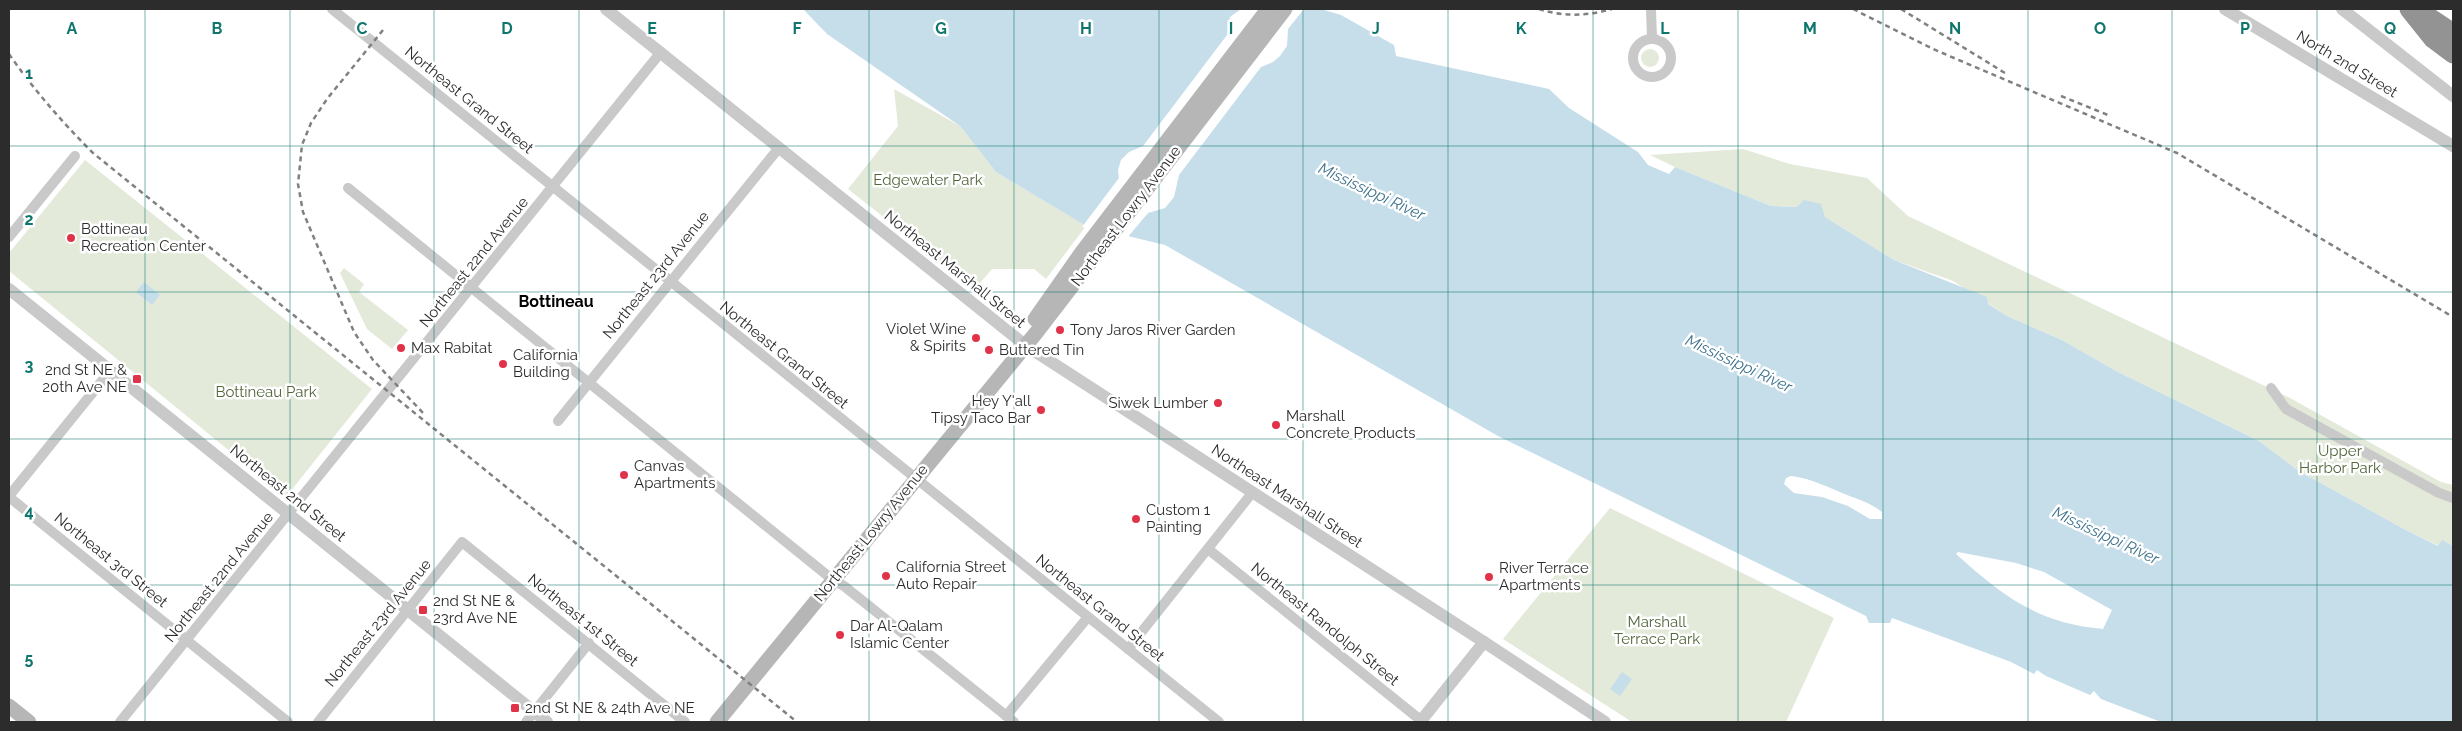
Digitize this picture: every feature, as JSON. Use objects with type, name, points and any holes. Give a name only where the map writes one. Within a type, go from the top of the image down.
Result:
[{"type":"highway","points":[[2409,9],[2433,39],[2453,54]]},
{"type":"highway","points":[[2417,9],[2453,33]]},
{"type":"main road","points":[[1218,83],[1268,9]]},
{"type":"main road","points":[[1218,83],[1285,9]]},
{"type":"main road","name":"Northeast Lowry Avenue","points":[[718,722],[1025,345],[1088,256],[1218,83]]},
{"type":"main road","points":[[9,706],[29,722]]},
{"type":"street","name":"Northeast Grand Street","points":[[332,9],[915,480],[925,486],[1219,722]]},
{"type":"street","name":"Northeast Marshall Street","points":[[606,9],[1025,345],[1605,722]]},
{"type":"street","points":[[1651,9],[1652,39]]},
{"type":"street","name":"North 2nd Street","points":[[2225,9],[2453,146]]},
{"type":"street","points":[[2342,9],[2453,96]]},
{"type":"street","name":"Northeast 22nd Avenue","points":[[120,722],[661,52]]},
{"type":"street","name":"Northeast 23rd Avenue","points":[[558,420],[778,148]]},
{"type":"street","points":[[9,237],[75,156]]},
{"type":"street","points":[[348,188],[833,580],[844,586],[1010,719],[1088,617]]},
{"type":"street","name":"Northeast 2nd Street","points":[[9,289],[408,609],[530,717],[547,722]]},
{"type":"street","points":[[9,497],[110,371]]},
{"type":"street","points":[[2271,388],[2286,409],[2439,493],[2453,498]]},
{"type":"street","points":[[1128,649],[1252,493]]},
{"type":"street","name":"Northeast 3rd Street","points":[[9,497],[288,722]]},
{"type":"street","name":"Northeast 23rd Avenue","points":[[318,722],[462,542]]},
{"type":"street","name":"Northeast 1st Street","points":[[462,542],[685,722]]},
{"type":"street","name":"Northeast Randolph Street","points":[[1208,549],[1421,722]]},
{"type":"street","points":[[1421,722],[1484,642]]},
{"type":"street","points":[[530,717],[589,643]]},
{"type":"green space","points":[[1646,49],[1654,49],[1659,54],[1657,65],[1646,67],[1641,62],[1641,54]]},
{"type":"green space","name":"Edgewater Park","points":[[894,89],[960,126],[996,172],[1086,226],[1046,279],[1034,269],[992,269],[975,289],[848,189],[898,126]]},
{"type":"green space","name":"Upper Harbor Park","points":[[1743,149],[1790,164],[1867,178],[1908,216],[2290,398],[2441,482],[2453,485],[2453,546],[2442,541],[2439,546],[2404,529],[2299,471],[2259,441],[2116,371],[2062,340],[2007,316],[1953,281],[1894,260],[1825,217],[1797,207],[1771,206],[1650,155]]},
{"type":"green space","name":"Bottineau Park","points":[[85,160],[372,389],[286,497],[9,271],[9,253]]},
{"type":"green space","points":[[344,268],[364,284],[359,292],[408,330],[392,349],[367,329],[340,273]]},
{"type":"green space","name":"Marshall Terrace Park","points":[[1610,508],[1834,618],[1786,722],[1632,722],[1503,639]]},
{"type":"water","name":"Mississippi River","points":[[803,9],[1321,9],[1341,15],[1394,45],[1396,56],[1549,89],[1569,108],[1638,152],[1648,165],[1669,174],[1675,167],[1771,206],[1797,207],[1804,200],[1821,204],[1825,217],[1894,260],[1987,297],[1988,304],[2007,316],[2062,340],[2116,371],[2259,441],[2299,471],[2404,529],[2438,546],[2442,540],[2453,546],[2453,722],[2161,722],[2101,699],[2094,691],[2090,695],[2046,676],[2037,670],[2034,674],[2011,662],[1892,618],[1890,623],[1869,623],[1866,616],[1498,436],[1165,245],[1086,226],[996,172],[960,126],[827,34]],"holes":[[[1791,476],[1813,481],[1870,504],[1882,512],[1882,519],[1870,519],[1848,506],[1822,497],[1794,493],[1784,484],[1786,478]],[[1958,552],[2016,563],[2044,572],[2112,610],[2103,629],[2080,626],[2040,614],[2022,605],[1989,582],[1956,554]]]},
{"type":"water","points":[[144,282],[160,295],[152,305],[136,292]]},
{"type":"water","points":[[1622,672],[1632,679],[1620,696],[1610,689]]},
{"type":"pier","points":[[1241,9],[1304,9],[1288,29],[1287,46],[1280,56],[1273,62],[1261,67],[1179,175],[1174,197],[1165,208],[1148,213],[1127,238],[1082,227],[1119,178],[1118,170],[1121,160],[1129,152],[1143,146],[1227,35],[1230,17]]},
{"type":"railway","points":[[1539,9],[1548,12],[1576,15],[1612,9]]},
{"type":"railway","points":[[1853,9],[1933,49],[2177,153],[2453,317]]},
{"type":"railway","points":[[1901,9],[2005,73]]},
{"type":"railway","points":[[383,30],[327,99],[311,123],[302,145],[298,184],[303,212],[354,332],[373,360],[425,415]]},
{"type":"railway","points":[[9,54],[70,130],[93,153],[797,722]]},
{"type":"railway","points":[[2061,96],[2108,115]]},
{"type":"place","name":"Bottineau Recreation Center","points":[[71,238]]},
{"type":"place","name":"Tony Jaros River Garden","points":[[1060,330]]},
{"type":"place","name":"Violet Wine & Spirits","points":[[976,338]]},
{"type":"place","name":"Max Rabitat","points":[[401,348]]},
{"type":"place","name":"Buttered Tin","points":[[989,350]]},
{"type":"place","name":"California Building","points":[[503,364]]},
{"type":"place","name":"2nd St NE & 20th Ave NE","points":[[137,379]]},
{"type":"place","name":"Siwek Lumber","points":[[1218,403]]},
{"type":"place","name":"Hey Y'all Tipsy Taco Bar","points":[[1041,410]]},
{"type":"place","name":"Marshall Concrete Products","points":[[1276,425]]},
{"type":"place","name":"Canvas Apartments","points":[[624,475]]},
{"type":"place","name":"Custom 1 Painting","points":[[1136,519]]},
{"type":"place","name":"California Street Auto Repair","points":[[886,576]]},
{"type":"place","name":"River Terrace Apartments","points":[[1489,577]]},
{"type":"place","name":"2nd St NE & 23rd Ave NE","points":[[423,610]]},
{"type":"place","name":"Dar Al-Qalam Islamic Center","points":[[840,635]]},
{"type":"place","name":"2nd St NE & 24th Ave NE","points":[[515,708]]},
{"type":"district","name":"Bottineau","points":[[556,301]]}]
